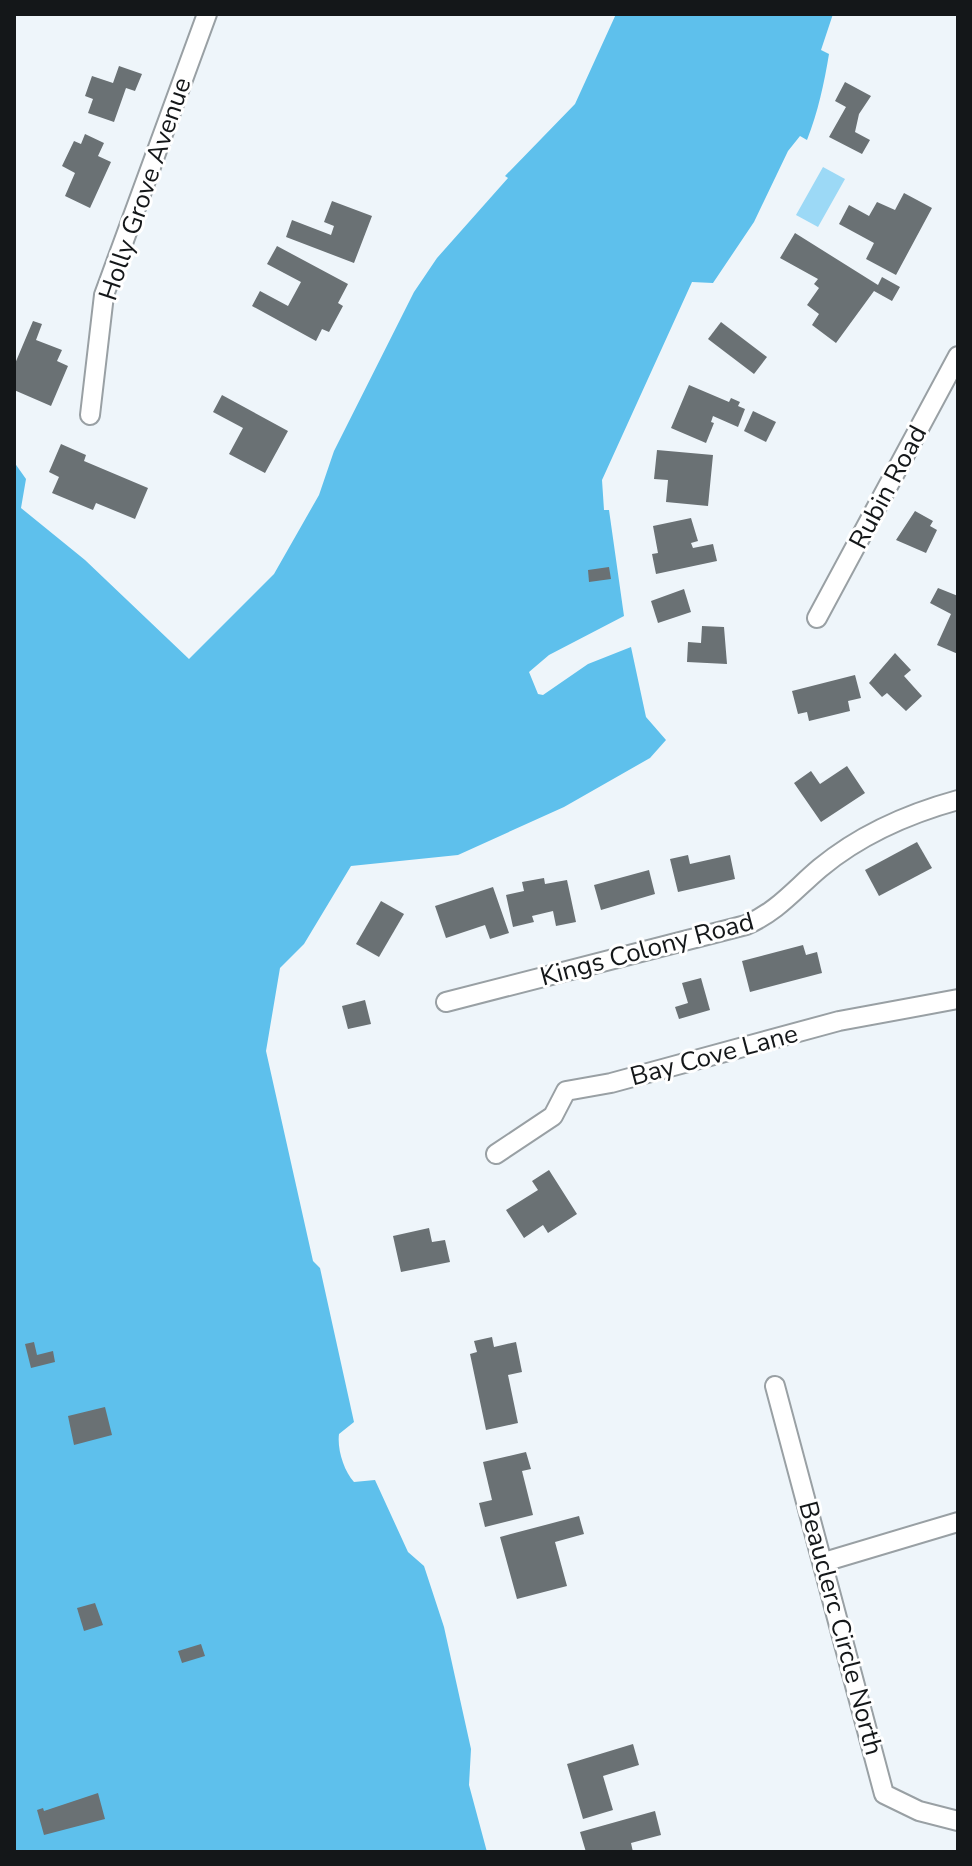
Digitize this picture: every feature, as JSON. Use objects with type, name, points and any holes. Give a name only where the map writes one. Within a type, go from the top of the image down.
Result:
[{"type":"street","name":"Holly Grove Avenue","points":[[90,415],[104,295],[207,14]]},
{"type":"street","name":"Rubin Road","points":[[817,618],[958,356]]},
{"type":"street","name":"Kings Colony Road","points":[[446,1002],[746,925],[771,913],[822,866],[872,832],[903,817],[958,800]]},
{"type":"street","name":"Bay Cove Lane","points":[[496,1154],[553,1116],[566,1091],[626,1079],[839,1021],[958,999]]},
{"type":"street","name":"Beauclerc Circle North","points":[[775,1386],[884,1794],[919,1811],[958,1821]]},
{"type":"street","points":[[824,1562],[958,1522]]},
{"type":"shaded area","points":[[616,14],[833,14],[821,50],[829,54],[825,76],[807,140],[800,136],[788,151],[754,222],[713,283],[692,282],[602,480],[604,510],[609,510],[624,616],[549,655],[529,672],[538,694],[543,695],[588,664],[631,647],[646,717],[666,740],[650,758],[564,807],[458,855],[351,866],[304,944],[280,968],[266,1051],[313,1261],[320,1268],[354,1422],[339,1434],[342,1460],[354,1482],[375,1480],[408,1552],[424,1566],[444,1627],[471,1749],[469,1785],[487,1852],[14,1852],[14,462],[26,479],[21,508],[85,560],[189,659],[274,574],[319,495],[334,451],[414,292],[437,258],[508,178],[505,176],[575,104]]},
{"type":"shaded area","points":[[823,167],[845,179],[818,227],[796,215]]},
{"type":"building","points":[[119,66],[142,74],[135,91],[126,88],[114,122],[88,113],[93,99],[85,96],[92,76],[113,83]]},
{"type":"building","points":[[845,82],[871,96],[859,114],[855,132],[870,140],[862,154],[829,137],[846,107],[835,101]]},
{"type":"building","points":[[85,134],[104,143],[98,156],[111,162],[90,208],[65,196],[75,173],[62,166],[74,141],[81,144]]},
{"type":"building","points":[[904,193],[932,208],[896,275],[866,259],[874,243],[839,224],[849,205],[869,216],[877,202],[895,210]]},
{"type":"building","points":[[332,201],[372,216],[354,263],[286,237],[292,220],[331,235],[334,226],[324,222]]},
{"type":"building","points":[[795,233],[878,285],[882,277],[900,287],[892,301],[874,291],[836,343],[812,325],[819,314],[807,305],[819,288],[814,284],[818,279],[780,258]]},
{"type":"building","points":[[277,246],[348,284],[338,303],[343,306],[329,332],[322,329],[316,341],[252,306],[260,291],[288,306],[301,282],[267,264]]},
{"type":"building","points":[[33,321],[42,324],[36,340],[62,350],[57,361],[68,366],[51,406],[14,390],[14,366]]},
{"type":"building","points":[[721,322],[767,357],[754,374],[708,339]]},
{"type":"building","points":[[689,385],[729,402],[731,398],[740,402],[738,406],[745,409],[738,427],[713,416],[711,422],[714,423],[706,443],[671,428]]},
{"type":"building","points":[[222,395],[288,431],[265,473],[229,454],[243,428],[213,412]]},
{"type":"building","points":[[753,411],[776,422],[766,442],[744,431]]},
{"type":"building","points":[[61,444],[86,455],[84,461],[148,488],[135,519],[96,503],[93,510],[52,493],[59,477],[49,472]]},
{"type":"building","points":[[657,450],[713,455],[708,506],[666,502],[668,480],[654,479]]},
{"type":"building","points":[[915,511],[933,521],[930,526],[937,530],[926,553],[896,540]]},
{"type":"building","points":[[691,518],[698,541],[691,543],[693,548],[713,544],[717,561],[656,574],[652,554],[658,553],[653,526]]},
{"type":"building","points":[[609,567],[611,579],[589,582],[588,570]]},
{"type":"building","points":[[938,588],[958,596],[958,654],[937,645],[951,614],[930,603]]},
{"type":"building","points":[[684,589],[691,612],[658,623],[651,601]]},
{"type":"building","points":[[702,626],[724,627],[727,664],[687,662],[688,642],[701,643]]},
{"type":"building","points":[[895,653],[911,670],[904,676],[922,696],[906,711],[887,693],[882,697],[869,683]]},
{"type":"building","points":[[855,675],[861,698],[848,701],[850,711],[809,721],[807,712],[798,714],[792,691]]},
{"type":"building","points":[[847,766],[865,793],[821,822],[794,783],[811,771],[820,784]]},
{"type":"building","points":[[917,842],[932,868],[879,896],[865,870]]},
{"type":"building","points":[[688,855],[690,864],[730,855],[735,879],[678,892],[670,859]]},
{"type":"building","points":[[649,870],[655,894],[601,910],[594,885]]},
{"type":"building","points":[[544,878],[545,884],[567,880],[576,922],[556,926],[553,911],[532,916],[534,922],[513,927],[506,895],[524,891],[522,882]]},
{"type":"building","points":[[493,887],[509,933],[490,939],[485,925],[446,938],[435,906]]},
{"type":"building","points":[[381,901],[404,914],[379,957],[356,944]]},
{"type":"building","points":[[803,945],[806,955],[817,952],[822,973],[750,992],[742,961]]},
{"type":"building","points":[[701,978],[710,1010],[679,1019],[675,1007],[688,1003],[682,983]]},
{"type":"building","points":[[365,1000],[371,1024],[348,1029],[342,1006]]},
{"type":"building","points":[[549,1170],[577,1214],[548,1233],[543,1225],[524,1238],[506,1210],[538,1190],[532,1181]]},
{"type":"building","points":[[429,1228],[432,1242],[445,1240],[450,1262],[401,1272],[393,1236]]},
{"type":"building","points":[[492,1337],[494,1347],[516,1342],[522,1372],[508,1375],[518,1423],[486,1430],[470,1354],[477,1352],[474,1341]]},
{"type":"building","points":[[34,1342],[37,1355],[53,1351],[55,1362],[31,1368],[25,1344]]},
{"type":"building","points":[[105,1407],[112,1435],[74,1445],[68,1416]]},
{"type":"building","points":[[526,1452],[531,1469],[522,1471],[533,1515],[485,1527],[479,1503],[492,1500],[483,1462]]},
{"type":"building","points":[[579,1516],[584,1534],[555,1542],[567,1586],[517,1599],[500,1537]]},
{"type":"building","points":[[95,1603],[103,1625],[84,1631],[77,1608]]},
{"type":"building","points":[[201,1644],[205,1656],[182,1663],[178,1651]]},
{"type":"building","points":[[633,1744],[639,1765],[603,1776],[613,1810],[583,1819],[567,1764]]},
{"type":"building","points":[[98,1793],[105,1819],[44,1835],[37,1810],[43,1808],[44,1811]]},
{"type":"building","points":[[655,1811],[661,1835],[631,1843],[633,1852],[586,1852],[580,1832]]}]
